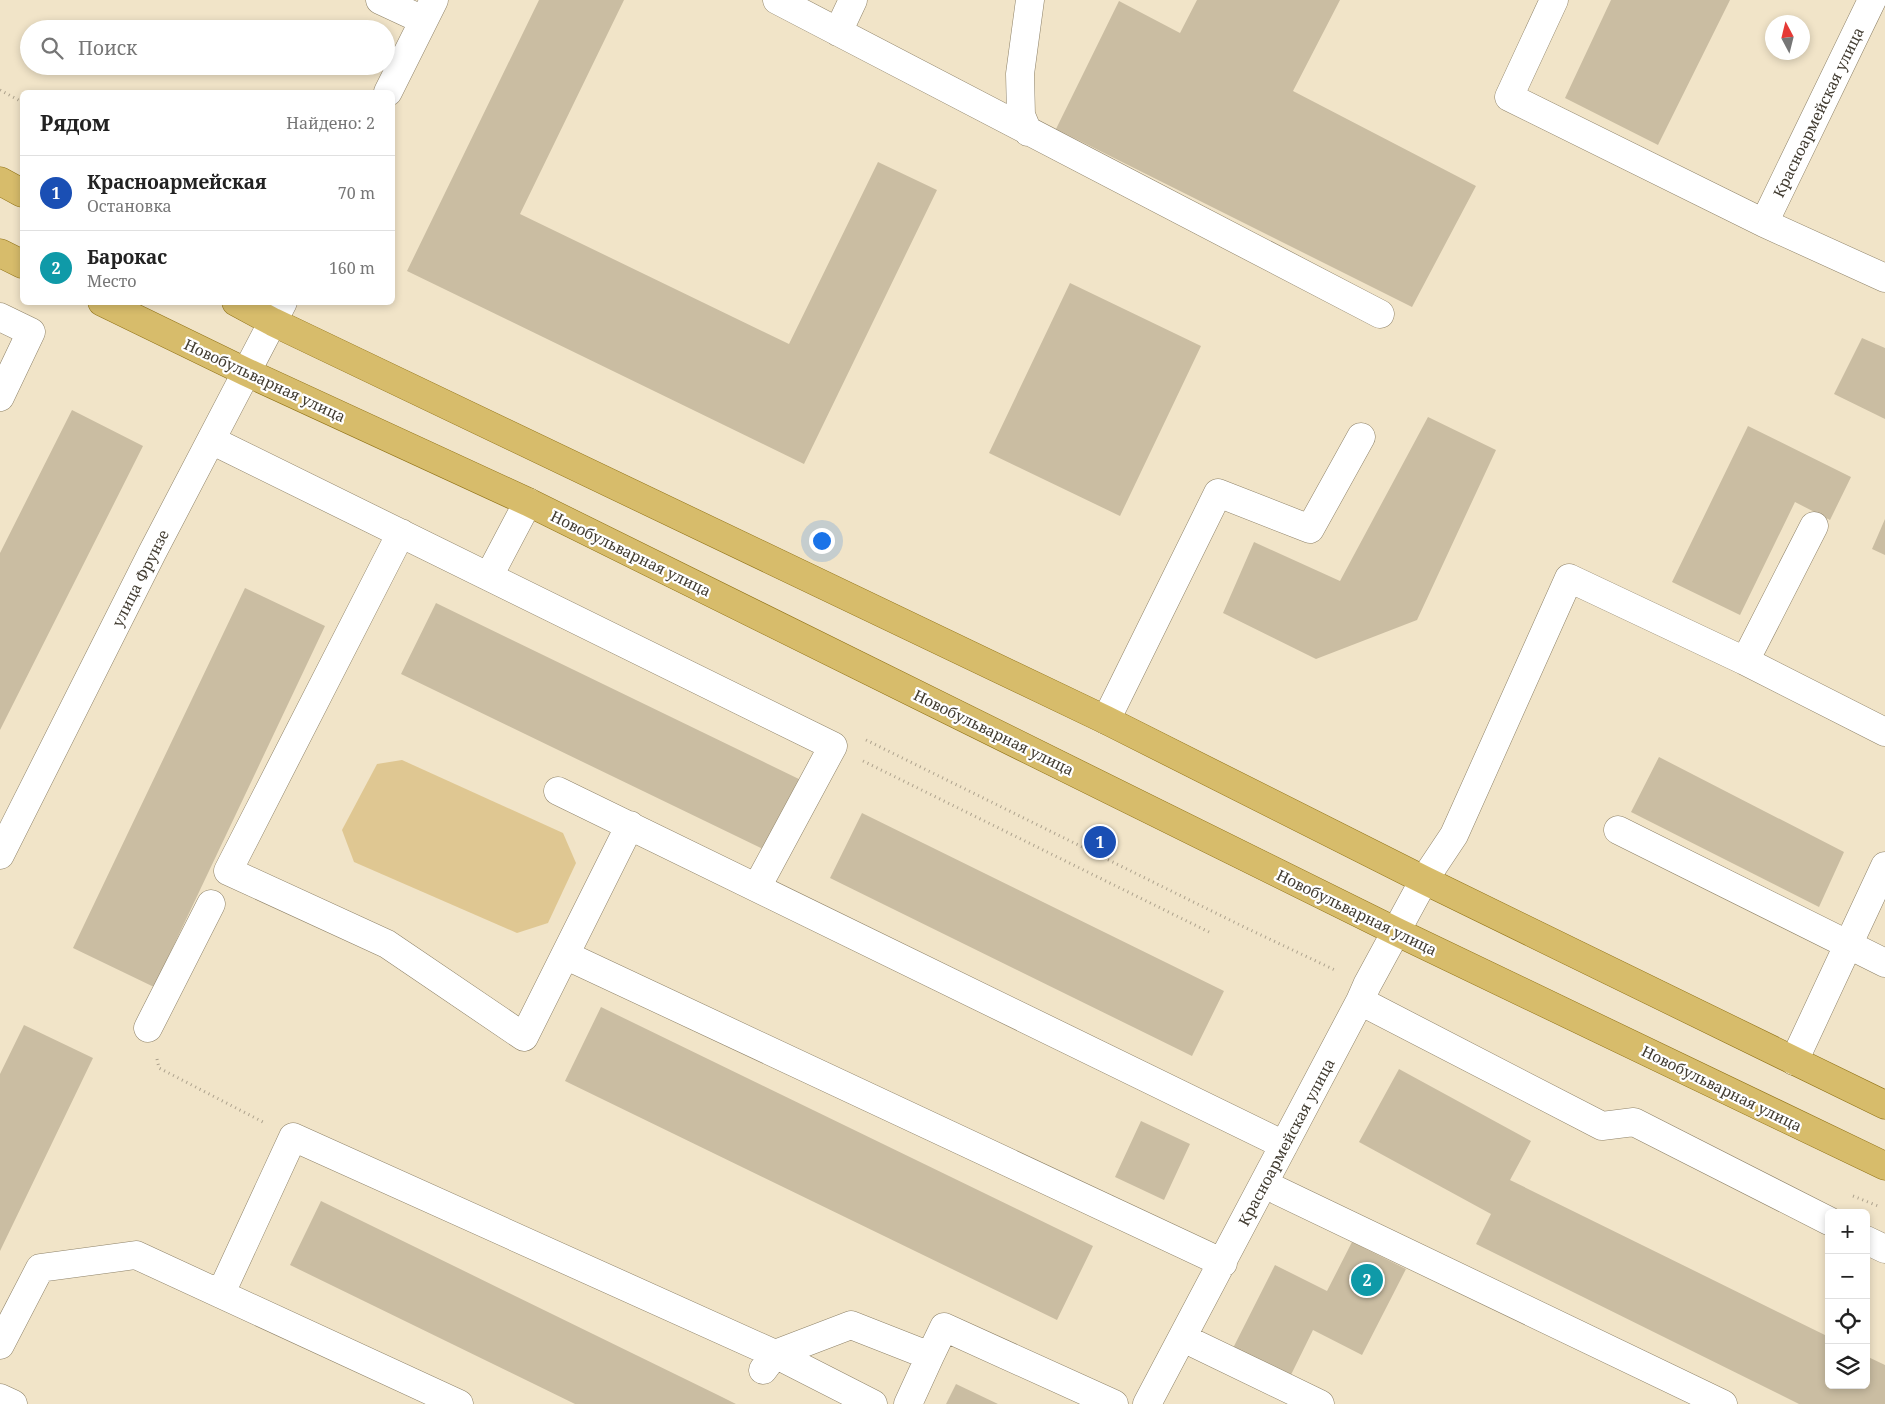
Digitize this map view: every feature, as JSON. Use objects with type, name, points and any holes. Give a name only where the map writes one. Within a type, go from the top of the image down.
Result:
[{"type":"main road","points":[[0,181],[20,191]]},
{"type":"main road","points":[[0,253],[20,263]]},
{"type":"main road","name":"Новобульварная улица","points":[[108,305],[246,372],[528,502],[1397,932],[1885,1166]]},
{"type":"main road","points":[[249,305],[278,312],[1106,720],[1424,880],[1885,1105]]},
{"type":"street","points":[[380,0],[428,10],[389,90]]},
{"type":"street","points":[[777,0],[1380,314]]},
{"type":"street","points":[[838,32],[853,0]]},
{"type":"street","points":[[1028,132],[1022,114],[1020,74],[1030,0]]},
{"type":"street","points":[[1554,0],[1508,98],[1764,223],[1885,278]]},
{"type":"street","name":"Красноармейская улица","points":[[1764,223],[1872,0]]},
{"type":"street","name":"улица Фрунзе","points":[[0,855],[278,312]]},
{"type":"street","points":[[0,317],[32,332],[0,397]]},
{"type":"street","points":[[1106,720],[1218,493],[1310,529],[1361,438]]},
{"type":"street","points":[[211,440],[833,746],[757,887]]},
{"type":"street","points":[[489,576],[528,502]]},
{"type":"street","points":[[1814,526],[1745,661],[1885,732]]},
{"type":"street","points":[[401,533],[228,871],[387,944],[524,1037],[630,825]]},
{"type":"street","name":"Красноармейская улица","points":[[1147,1404],[1424,880],[1454,835],[1569,578],[1745,661]]},
{"type":"street","points":[[558,791],[1284,1145]]},
{"type":"street","points":[[1618,830],[1885,963]]},
{"type":"street","points":[[1794,1061],[1885,866]]},
{"type":"street","points":[[148,1028],[211,904]]},
{"type":"street","points":[[565,954],[1222,1263]]},
{"type":"street","points":[[1364,993],[1602,1126],[1634,1122],[1825,1219]]},
{"type":"street","points":[[221,1294],[293,1137],[769,1362],[856,1400]]},
{"type":"street","points":[[1264,1184],[1723,1404]]},
{"type":"street","points":[[1870,1242],[1885,1249]]},
{"type":"street","points":[[0,1345],[40,1268],[136,1255],[459,1404]]},
{"type":"street","points":[[769,1362],[851,1325],[930,1356]]},
{"type":"street","points":[[908,1404],[944,1327],[1114,1404]]},
{"type":"street","points":[[1183,1338],[1320,1404]]},
{"type":"street","points":[[0,1398],[13,1404]]},
{"type":"path","points":[[0,90],[20,101]]},
{"type":"path","points":[[859,737],[1242,926],[1364,993]]},
{"type":"path","points":[[833,746],[1209,932]]},
{"type":"path","points":[[148,1028],[159,1068],[293,1137]]},
{"type":"path","points":[[1849,1194],[1885,1210]]},
{"type":"shaded area","points":[[402,760],[563,833],[576,863],[548,923],[517,933],[354,862],[342,830],[377,764]]},
{"type":"building","points":[[539,0],[624,0],[520,214],[789,344],[878,162],[937,190],[804,464],[407,271]]},
{"type":"building","points":[[1197,0],[1340,0],[1293,91],[1476,186],[1412,307],[1056,129],[1119,1],[1180,33]]},
{"type":"building","points":[[1611,0],[1730,0],[1658,145],[1565,98]]},
{"type":"building","points":[[1070,283],[1201,346],[1120,516],[989,453]]},
{"type":"building","points":[[1862,338],[1885,348],[1885,419],[1834,394]]},
{"type":"building","points":[[72,410],[143,446],[0,730],[0,553]]},
{"type":"building","points":[[1428,417],[1496,450],[1417,620],[1316,659],[1223,613],[1254,542],[1340,581]]},
{"type":"building","points":[[1748,426],[1851,477],[1830,520],[1795,502],[1740,615],[1672,582]]},
{"type":"building","points":[[1885,519],[1885,555],[1872,549]]},
{"type":"building","points":[[245,588],[325,626],[154,987],[73,948]]},
{"type":"building","points":[[436,603],[803,781],[769,852],[401,674]]},
{"type":"building","points":[[1659,757],[1844,852],[1819,907],[1631,812]]},
{"type":"building","points":[[862,813],[1224,991],[1192,1056],[830,878]]},
{"type":"building","points":[[601,1007],[1093,1246],[1057,1320],[565,1081]]},
{"type":"building","points":[[24,1025],[93,1058],[0,1251],[0,1074]]},
{"type":"building","points":[[1399,1069],[1531,1141],[1510,1180],[1825,1335],[1825,1389],[1870,1389],[1870,1358],[1885,1365],[1885,1404],[1799,1404],[1476,1244],[1491,1214],[1359,1142]]},
{"type":"building","points":[[1141,1121],[1190,1144],[1164,1200],[1115,1177]]},
{"type":"building","points":[[321,1201],[736,1404],[575,1404],[290,1265]]},
{"type":"building","points":[[1352,1242],[1406,1269],[1362,1355],[1313,1330],[1286,1385],[1229,1356],[1275,1265],[1327,1291]]},
{"type":"building","points":[[956,1384],[998,1404],[946,1404]]},
{"type":"place","name":"Красноармейская","points":[[1100,842]]},
{"type":"place","name":"Барокас","points":[[1367,1280]]}]
